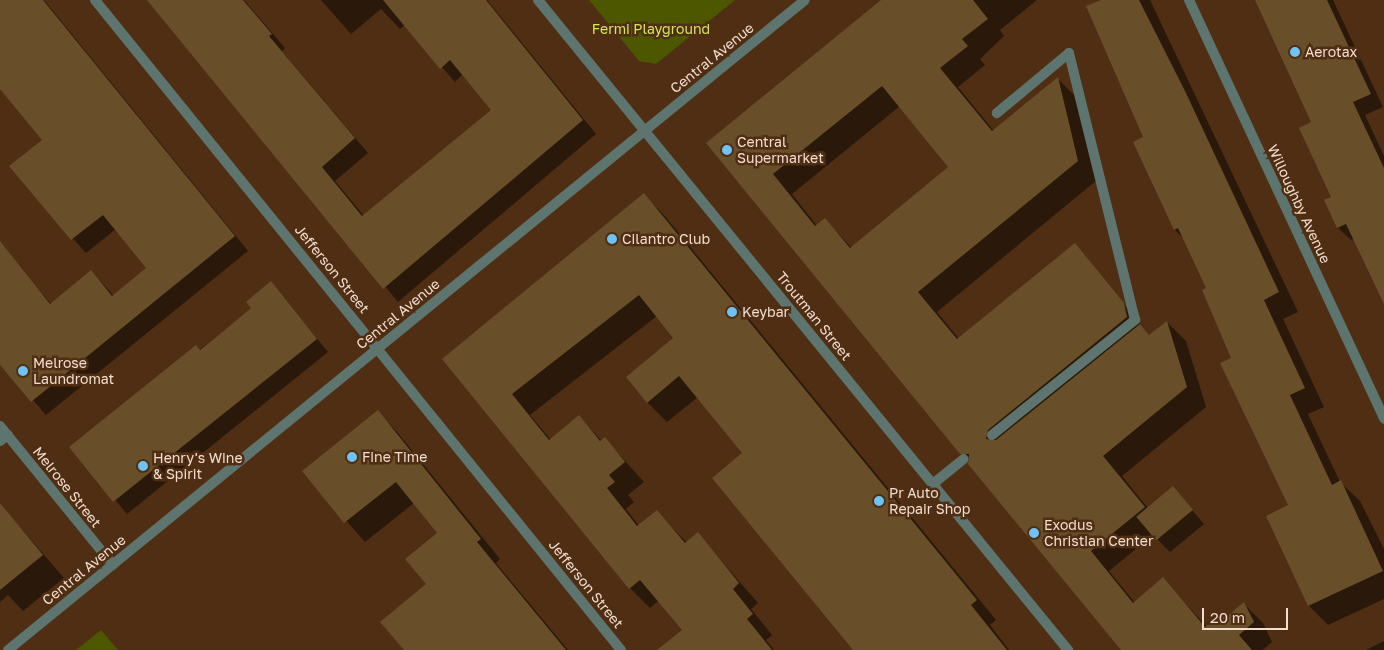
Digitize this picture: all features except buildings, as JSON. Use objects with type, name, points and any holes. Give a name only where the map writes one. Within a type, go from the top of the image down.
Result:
[{"type":"street","name":"Jefferson Street","points":[[95,0],[621,650]]},
{"type":"street","name":"Troutman Street","points":[[538,0],[934,483],[1068,650]]},
{"type":"street","name":"Central Avenue","points":[[8,650],[805,0]]},
{"type":"street","name":"Willoughby Avenue","points":[[1189,0],[1384,419]]},
{"type":"street","points":[[992,436],[1135,320],[1069,53],[997,113]]},
{"type":"street","name":"Melrose Street","points":[[0,426],[4,438],[113,565]]},
{"type":"street","points":[[934,483],[964,459]]},
{"type":"green space","name":"Fermi Playground","points":[[589,0],[735,0],[656,64],[639,61]]},
{"type":"green space","points":[[101,630],[118,650],[76,650]]},
{"type":"place","name":"Aerotax","points":[[1295,52]]},
{"type":"place","name":"Central Supermarket","points":[[727,150]]},
{"type":"place","name":"Cilantro Club","points":[[612,239]]},
{"type":"place","name":"Keybar","points":[[732,312]]},
{"type":"place","name":"Melrose Laundromat","points":[[23,371]]},
{"type":"place","name":"Fine Time","points":[[352,457]]},
{"type":"place","name":"Henry's Wine & Spirit","points":[[143,466]]},
{"type":"place","name":"Pr Auto Repair Shop","points":[[879,501]]},
{"type":"place","name":"Exodus Christian Center","points":[[1034,533]]}]
